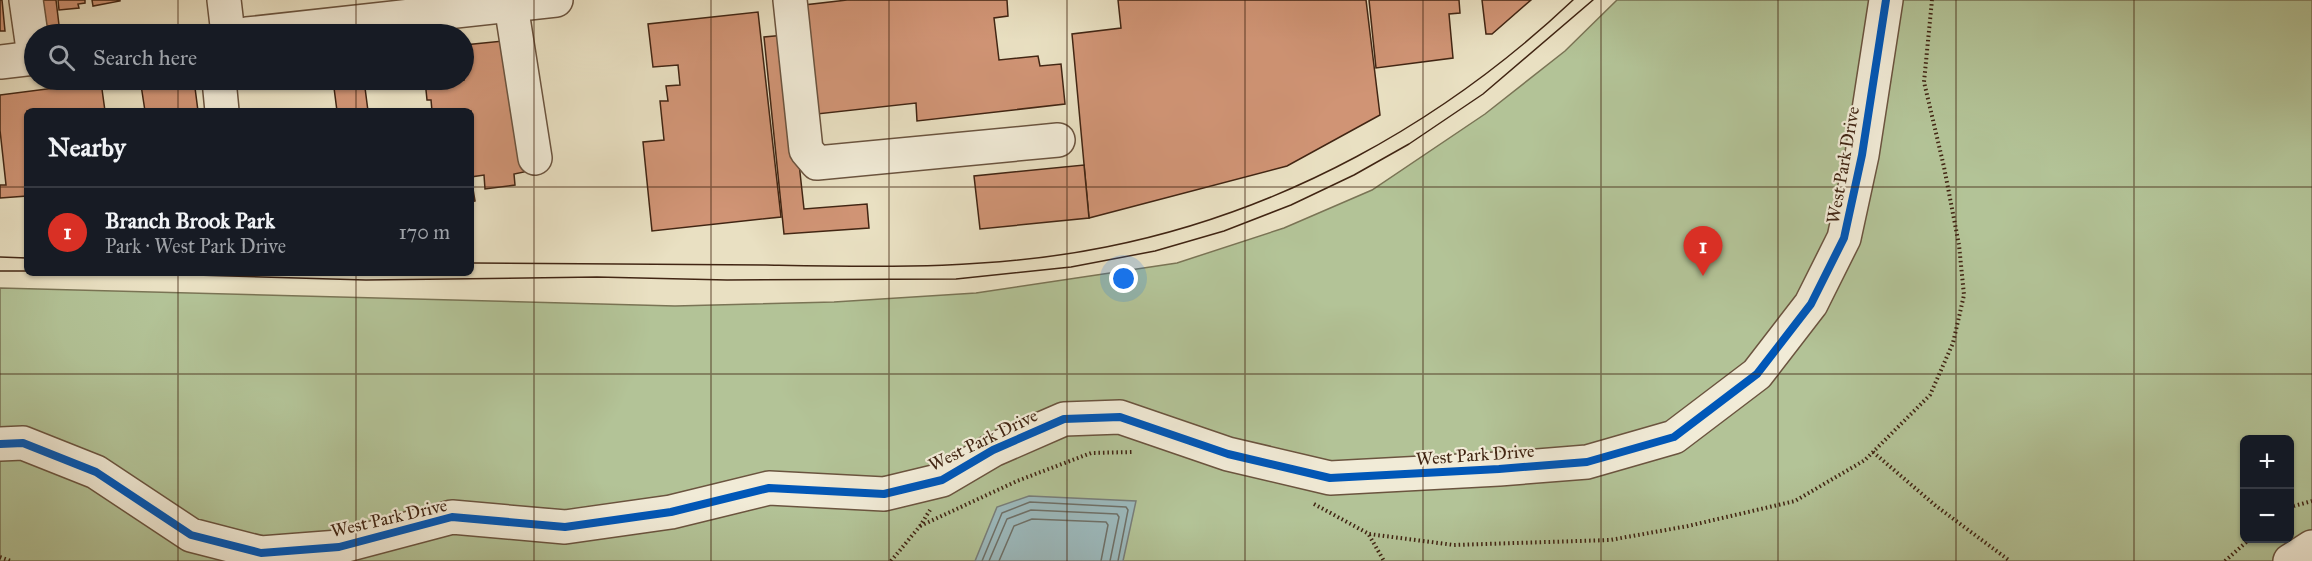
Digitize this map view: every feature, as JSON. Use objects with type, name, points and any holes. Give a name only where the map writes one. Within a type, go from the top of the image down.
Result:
[{"type":"street","points":[[26,0],[29,24]]},
{"type":"street","points":[[224,0],[227,24]]},
{"type":"street","points":[[338,24],[556,0]]},
{"type":"street","points":[[790,0],[806,150],[817,163],[1058,140]]},
{"type":"street","name":"West Park Drive","points":[[0,444],[23,443],[96,472],[191,535],[261,553],[339,547],[452,517],[566,527],[671,512],[769,488],[884,494],[942,480],[993,450],[1064,419],[1120,417],[1228,454],[1330,478],[1587,462],[1674,437],[1757,374],[1811,304],[1845,238],[1862,155],[1886,0]]},
{"type":"street","points":[[511,5],[535,158]]},
{"type":"street","points":[[0,62],[24,58]]},
{"type":"street","points":[[220,90],[222,108]]},
{"type":"street","points":[[2290,561],[2312,547]]},
{"type":"path","points":[[1306,500],[1369,534],[1454,545],[1610,540],[1795,501],[1865,460],[1930,394],[1953,344],[1964,295],[1959,245],[1924,82],[1932,0]]},
{"type":"path","points":[[920,526],[1017,481],[1090,453],[1134,452]]},
{"type":"path","points":[[1873,452],[1936,506],[2010,561]]},
{"type":"path","points":[[2294,506],[2312,501]]},
{"type":"path","points":[[891,561],[931,509]]},
{"type":"path","points":[[1369,534],[1384,561]]},
{"type":"path","points":[[2225,561],[2245,543]]},
{"type":"path","points":[[0,557],[11,561]]},
{"type":"green space","points":[[1617,0],[2312,0],[2312,561],[0,561],[0,288],[675,306],[834,302],[976,293],[1177,263],[1284,228],[1372,190],[1485,114],[1565,51]]},
{"type":"water","points":[[1029,496],[1136,501],[1123,561],[975,561],[997,507]]},
{"type":"building","points":[[0,0],[2,0],[5,31],[0,31]]},
{"type":"building","points":[[34,0],[56,0],[59,24],[37,24]]},
{"type":"building","points":[[58,0],[85,0],[85,3],[78,4],[79,8],[59,10]]},
{"type":"building","points":[[92,0],[120,0],[120,1],[93,6]]},
{"type":"building","points":[[847,0],[1007,0],[1008,16],[994,18],[999,60],[1038,56],[1040,66],[1061,64],[1065,104],[917,121],[916,103],[817,114],[804,5]]},
{"type":"building","points":[[1118,0],[1366,0],[1380,115],[1287,166],[1089,218],[1072,34],[1121,28]]},
{"type":"building","points":[[1369,0],[1459,0],[1460,13],[1449,14],[1453,58],[1376,68]]},
{"type":"building","points":[[1482,0],[1531,0],[1492,34],[1486,34]]},
{"type":"building","points":[[758,12],[781,217],[652,231],[643,142],[664,140],[660,101],[668,101],[666,86],[680,85],[678,65],[653,67],[648,24]]},
{"type":"building","points":[[785,35],[804,209],[867,204],[869,228],[784,234],[764,37]]},
{"type":"building","points":[[503,41],[511,114],[517,114],[524,172],[514,174],[515,185],[485,189],[484,175],[474,177],[474,108],[432,108],[431,100],[427,100],[426,90],[474,90],[474,44]]},
{"type":"building","points":[[39,90],[102,90],[105,108],[24,108],[24,196],[0,198],[0,185],[6,185],[0,130],[0,95]]},
{"type":"building","points":[[142,90],[195,90],[198,108],[145,108]]},
{"type":"building","points":[[334,90],[365,90],[368,108],[337,108]]},
{"type":"building","points":[[1084,165],[1089,218],[980,229],[974,176]]},
{"type":"tram line","points":[[474,263],[936,265],[1021,260],[1106,247],[1171,231],[1235,211],[1297,186],[1357,156],[1415,123],[1470,86],[1573,0]]},
{"type":"tram line","points":[[228,276],[366,280],[597,277],[727,280],[956,279],[1071,267],[1155,251],[1224,231],[1291,205],[1354,175],[1409,144],[1483,94],[1593,0]]},
{"type":"tram line","points":[[0,257],[24,258]]},
{"type":"tram line","points":[[0,271],[24,271]]},
{"type":"cycle path","points":[[0,444],[23,443],[96,472],[191,535],[261,553],[339,547],[452,517],[565,527],[671,512],[769,488],[884,494],[942,480],[993,450],[1064,419],[1120,417],[1228,454],[1330,478],[1587,462],[1674,437],[1757,374],[1811,304],[1844,238],[1862,155],[1886,0]]},
{"type":"place","name":"Branch Brook Park","points":[[1703,276]]}]
